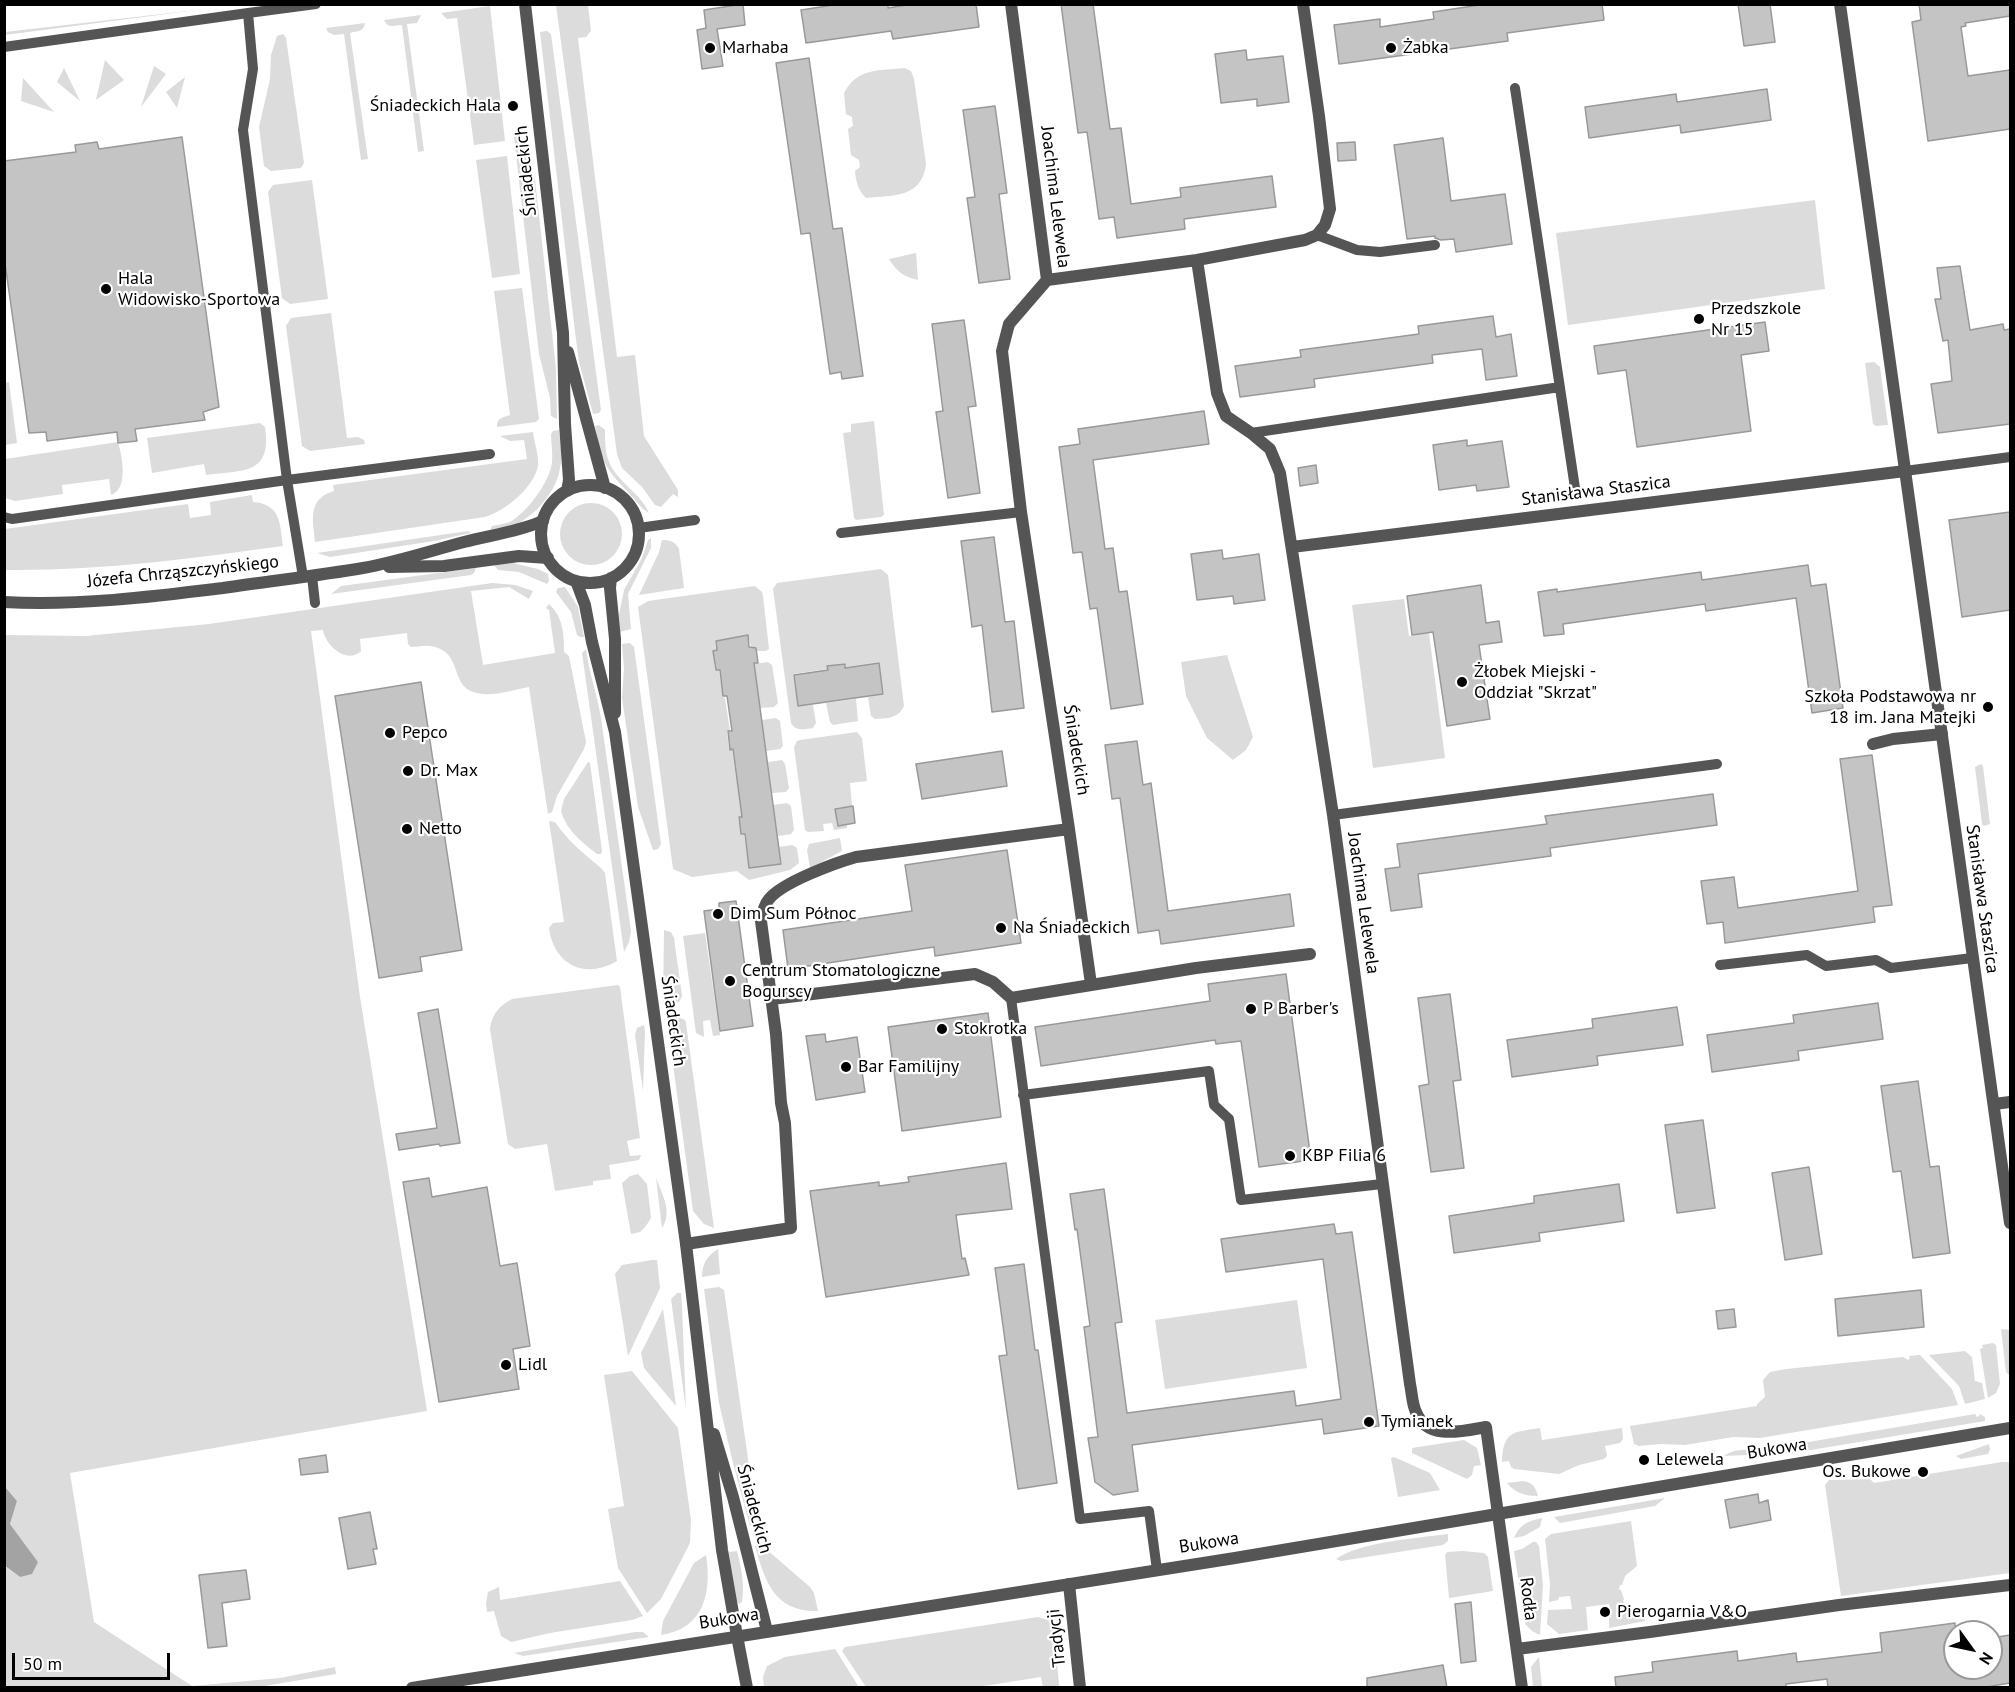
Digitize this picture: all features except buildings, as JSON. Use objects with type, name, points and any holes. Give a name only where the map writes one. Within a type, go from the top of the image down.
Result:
[{"type":"street","name":"Śniadeckich","points":[[525,4],[563,333],[569,480],[567,491]]},
{"type":"street","name":"Joachima Lelewela","points":[[1011,4],[1047,280],[1197,260],[1305,240],[1317,235]]},
{"type":"street","points":[[1303,4],[1320,116],[1330,209],[1317,235]]},
{"type":"street","name":"Stanisława Staszica","points":[[1840,4],[2010,1223]]},
{"type":"street","name":"Joachima Lelewela","points":[[1197,260],[1217,393],[1226,417],[1270,449],[1280,473],[1333,815],[1382,1184],[1416,1413],[1421,1422],[1433,1430],[1448,1433],[1486,1428],[1498,1515]]},
{"type":"street","name":"Śniadeckich","points":[[1047,280],[1010,324],[1002,351],[1021,512],[1091,984]]},
{"type":"street","name":"Śniadeckich","points":[[563,333],[604,488]]},
{"type":"street","name":"Stanisława Staszica","points":[[1292,547],[1905,471]]},
{"type":"street","points":[[586,486],[604,488],[624,498],[636,517],[639,541],[635,554],[621,572],[611,578],[590,583],[576,581],[559,572],[548,558],[542,540],[543,521],[553,504],[567,491],[586,486]]},
{"type":"street","name":"Józefa Chrząszczyńskiego","points":[[4,602],[67,602],[154,597],[364,568],[479,538],[521,531],[543,521]]},
{"type":"street","name":"Józefa Chrząszczyńskiego","points":[[364,568],[444,566],[519,556],[548,558]]},
{"type":"street","name":"Śniadeckich","points":[[611,578],[615,639],[615,732]]},
{"type":"street","name":"Śniadeckich","points":[[576,581],[585,605],[615,732],[686,1244],[722,1550],[737,1636]]},
{"type":"street","points":[[1873,744],[1893,739],[1941,734]]},
{"type":"street","points":[[686,1244],[790,1228],[785,1123],[761,921],[764,907],[770,898],[778,891],[840,861],[856,857],[1069,829]]},
{"type":"street","points":[[772,999],[975,974],[993,982],[1011,998],[1196,968],[1310,954]]},
{"type":"street","points":[[1994,1104],[2010,1102]]},
{"type":"street","name":"Śniadeckich","points":[[703,1398],[733,1497],[767,1631]]},
{"type":"street","name":"Bukowa","points":[[412,1688],[1498,1515],[2010,1428]]},
{"type":"street","name":"Rodła","points":[[1498,1515],[1522,1688]]},
{"type":"street","name":"Tradycji","points":[[1070,1584],[1080,1688]]},
{"type":"street","points":[[1517,1649],[1839,1605],[2010,1586]]},
{"type":"street","points":[[737,1636],[747,1688]]},
{"type":"lane","points":[[4,47],[316,4]]},
{"type":"lane","points":[[248,13],[253,69],[243,130],[287,480],[315,603]]},
{"type":"lane","points":[[1515,88],[1575,489]]},
{"type":"lane","points":[[1317,235],[1357,250],[1380,252],[1435,245]]},
{"type":"lane","points":[[1251,433],[1560,387]]},
{"type":"lane","points":[[4,517],[12,519],[490,454]]},
{"type":"lane","points":[[1905,471],[2010,457]]},
{"type":"lane","points":[[841,533],[1021,512]]},
{"type":"lane","points":[[639,528],[695,520]]},
{"type":"lane","points":[[1333,815],[1718,764]]},
{"type":"lane","points":[[1720,965],[1807,955],[1826,966],[1876,960],[1891,968],[1972,958]]},
{"type":"lane","points":[[1011,998],[1080,1519],[1149,1511],[1157,1570]]},
{"type":"lane","points":[[1023,1095],[1209,1071],[1214,1105],[1229,1119],[1241,1200],[1382,1184]]},
{"type":"shaded area","points":[[556,5],[588,5],[591,31],[586,37],[578,38],[617,357],[635,355],[644,436],[678,490],[678,497],[673,494],[661,507],[655,505],[642,487],[622,468],[617,454]]},
{"type":"shaded area","points":[[490,6],[505,141],[474,145],[457,18],[447,19],[441,13]]},
{"type":"shaded area","points":[[205,9],[5,35],[5,32]]},
{"type":"shaded area","points":[[421,15],[417,23],[407,24],[424,151],[418,152],[402,25],[389,26],[384,20]]},
{"type":"shaded area","points":[[365,23],[362,30],[350,33],[368,159],[361,160],[344,34],[334,35],[326,28]]},
{"type":"shaded area","points":[[547,31],[551,34],[601,410],[593,414],[579,362],[575,332],[540,32]]},
{"type":"shaded area","points":[[283,34],[286,38],[304,163],[301,168],[271,171],[264,166],[259,127],[270,79],[271,55],[277,36]]},
{"type":"shaded area","points":[[105,60],[124,80],[96,100]]},
{"type":"shaded area","points":[[154,66],[166,74],[141,107]]},
{"type":"shaded area","points":[[64,68],[80,101],[57,82]]},
{"type":"shaded area","points":[[905,68],[911,71],[914,79],[926,164],[923,175],[913,189],[905,193],[866,198],[859,189],[856,179],[855,171],[860,167],[859,160],[851,155],[848,129],[853,126],[852,117],[846,114],[844,93],[863,74],[878,70]]},
{"type":"shaded area","points":[[185,77],[177,108],[166,92]]},
{"type":"shaded area","points":[[23,78],[54,112],[21,101]]},
{"type":"shaded area","points":[[519,134],[535,179],[556,369],[557,419],[551,416],[550,398],[539,354],[514,137]]},
{"type":"shaded area","points":[[507,156],[520,274],[492,278],[476,160]]},
{"type":"shaded area","points":[[312,180],[328,299],[290,304],[282,298],[268,192],[273,185]]},
{"type":"shaded area","points":[[1815,200],[1825,289],[1568,325],[1556,233]]},
{"type":"shaded area","points":[[916,253],[918,280],[901,273],[889,259]]},
{"type":"shaded area","points":[[522,288],[539,419],[536,422],[497,427],[499,420],[510,415],[494,291]]},
{"type":"shaded area","points":[[331,313],[347,438],[358,437],[364,440],[365,444],[310,451],[302,446],[286,326],[291,318]]},
{"type":"shaded area","points":[[1874,362],[1880,367],[1888,425],[1873,424],[1865,363]]},
{"type":"shaded area","points":[[9,382],[17,443],[5,445],[5,383]]},
{"type":"shaded area","points":[[874,421],[884,515],[856,520],[843,433],[851,432],[851,424]]},
{"type":"shaded area","points":[[260,423],[265,427],[264,454],[252,467],[206,475],[204,464],[152,473],[147,438]]},
{"type":"shaded area","points":[[599,425],[605,430],[606,452],[611,467],[640,499],[649,513],[614,476],[605,463],[595,426]]},
{"type":"shaded area","points":[[559,430],[561,463],[555,485],[550,493],[525,519],[511,526],[490,530],[492,526],[510,522],[517,517],[537,496],[550,470],[551,434]]},
{"type":"shaded area","points":[[533,432],[538,461],[536,473],[518,497],[493,514],[315,542],[314,511],[319,499],[334,491],[333,485],[527,459],[524,440],[510,441],[500,436]]},
{"type":"shaded area","points":[[118,442],[123,472],[117,492],[111,495],[109,479],[62,485],[63,494],[15,501],[5,498],[5,459]]},
{"type":"shaded area","points":[[252,495],[253,502],[274,511],[280,523],[283,546],[179,560],[75,568],[5,570],[5,529],[188,504],[190,518],[211,515],[210,502]]},
{"type":"shaded area","points":[[585,503],[597,503],[613,512],[620,522],[622,534],[620,546],[613,556],[597,565],[585,565],[574,560],[565,551],[560,540],[560,528],[565,517],[574,508]]},
{"type":"shaded area","points":[[468,531],[471,533],[330,557],[317,553]]},
{"type":"shaded area","points":[[651,538],[651,548],[628,594],[631,629],[620,632],[619,615],[624,590]]},
{"type":"shaded area","points":[[662,540],[676,544],[679,549],[684,588],[639,595],[659,552]]},
{"type":"shaded area","points":[[513,563],[548,574],[549,581],[547,584],[519,572],[498,570],[494,565]]},
{"type":"shaded area","points":[[476,568],[471,575],[331,594],[341,586]]},
{"type":"shaded area","points":[[881,569],[888,575],[904,706],[902,710],[892,717],[875,719],[871,716],[868,697],[884,694],[879,662],[846,667],[845,663],[827,666],[827,669],[793,674],[798,706],[813,705],[816,723],[813,728],[795,728],[791,723],[773,589],[777,583]]},
{"type":"shaded area","points":[[492,583],[515,585],[533,591],[529,599],[509,587],[471,591],[483,665],[555,653],[549,610],[546,608],[549,604],[557,614],[562,626],[564,652],[569,656],[586,742],[557,796],[552,812],[548,814],[529,687],[503,693],[477,693],[462,684],[453,661],[441,649],[430,646],[411,647],[408,644],[407,633],[360,639],[361,651],[349,656],[332,647],[323,630],[311,631],[360,997],[427,1411],[70,1473],[94,1622],[192,1686],[280,1678],[335,1667],[336,1674],[253,1688],[5,1687],[4,1566],[20,1577],[38,1562],[10,1524],[17,1501],[4,1487],[5,635],[86,636],[209,624]]},
{"type":"shaded area","points":[[755,586],[763,596],[769,649],[752,651],[748,635],[715,641],[716,650],[713,651],[715,670],[719,670],[730,731],[727,732],[729,750],[732,750],[742,816],[738,817],[741,835],[744,835],[749,868],[782,864],[779,847],[792,845],[797,848],[799,863],[790,870],[749,880],[737,871],[692,877],[673,869],[638,607],[648,601]]},
{"type":"shaded area","points":[[565,587],[578,607],[584,637],[577,635],[571,612],[556,592],[558,588]]},
{"type":"shaded area","points":[[1404,599],[1409,636],[1429,633],[1445,758],[1373,768],[1352,605]]},
{"type":"shaded area","points":[[630,643],[634,647],[661,844],[658,849],[653,850],[638,807],[622,698],[624,669],[622,644]]},
{"type":"shaded area","points":[[586,649],[601,718],[631,931],[624,952],[582,653]]},
{"type":"shaded area","points":[[1227,655],[1253,737],[1246,750],[1233,760],[1207,738],[1186,696],[1181,662]]},
{"type":"shaded area","points":[[768,662],[772,665],[778,703],[774,707],[760,708],[754,664]]},
{"type":"shaded area","points":[[856,699],[858,721],[833,725],[830,722],[826,703]]},
{"type":"shaded area","points":[[776,718],[780,721],[783,746],[780,749],[766,751],[762,720]]},
{"type":"shaded area","points":[[857,732],[862,738],[867,781],[850,783],[852,806],[835,808],[837,826],[847,825],[847,828],[834,830],[832,823],[823,824],[824,831],[808,832],[805,830],[794,747],[800,740]]},
{"type":"shaded area","points":[[782,760],[785,764],[789,788],[786,792],[772,793],[768,762]]},
{"type":"shaded area","points":[[588,762],[590,763],[601,854],[597,854],[575,835],[561,811],[564,799]]},
{"type":"shaded area","points":[[1981,764],[1990,824],[1984,826],[1975,767]]},
{"type":"shaded area","points":[[787,803],[791,806],[794,830],[791,834],[778,836],[773,805]]},
{"type":"shaded area","points":[[549,821],[555,822],[571,841],[605,873],[617,961],[605,967],[583,969],[573,966],[564,960],[552,941],[549,928],[553,923],[564,922]]},
{"type":"shaded area","points":[[840,838],[842,851],[810,868],[807,850],[809,844]]},
{"type":"shaded area","points":[[664,930],[671,932],[674,938],[682,996],[679,1002],[664,1005],[663,1001]]},
{"type":"shaded area","points":[[705,933],[720,1035],[713,1036],[710,1020],[703,1021],[704,1037],[696,1033],[683,936]]},
{"type":"shaded area","points":[[618,985],[640,1138],[627,1141],[630,1156],[641,1155],[639,1160],[609,1165],[611,1179],[593,1181],[593,1185],[555,1191],[547,1144],[515,1149],[508,1144],[490,1029],[492,1019],[503,1005],[512,999]]},
{"type":"shaded area","points":[[680,1018],[686,1023],[714,1228],[704,1224],[693,1211],[667,1020]]},
{"type":"shaded area","points":[[644,1025],[643,1091],[635,1035],[637,1028]]},
{"type":"shaded area","points":[[638,1174],[647,1184],[651,1218],[640,1232],[631,1234],[622,1183],[630,1176]]},
{"type":"shaded area","points":[[656,1178],[667,1209],[662,1228]]},
{"type":"shaded area","points":[[718,1249],[720,1274],[702,1277],[706,1261]]},
{"type":"shaded area","points":[[657,1260],[660,1288],[628,1356],[615,1274],[622,1265]]},
{"type":"shaded area","points":[[719,1287],[724,1290],[756,1515],[750,1526],[719,1403],[704,1289]]},
{"type":"shaded area","points":[[677,1293],[681,1293],[682,1306],[686,1410],[671,1299]]},
{"type":"shaded area","points":[[1297,1300],[1307,1368],[1165,1389],[1155,1320]]},
{"type":"shaded area","points":[[663,1309],[676,1406],[644,1368],[641,1353]]},
{"type":"shaded area","points":[[2001,1329],[2010,1330],[2010,1376],[2006,1372]]},
{"type":"shaded area","points":[[1993,1343],[1996,1345],[2000,1384],[1996,1393],[1988,1398],[1980,1349],[1983,1348],[1982,1345]]},
{"type":"shaded area","points":[[1965,1351],[1972,1357],[1975,1381],[1982,1383],[1985,1399],[1965,1404],[1959,1386],[1929,1355]]},
{"type":"shaded area","points":[[1920,1355],[1952,1389],[1958,1405],[1760,1438],[1733,1437],[1685,1445],[1639,1446],[1634,1444],[1630,1426],[1757,1406],[1765,1397],[1763,1380],[1770,1372],[1903,1357],[1908,1360],[1909,1356]]},
{"type":"shaded area","points":[[632,1371],[678,1428],[691,1520],[688,1547],[661,1599],[647,1613],[618,1568],[608,1509],[624,1506],[604,1375]]},
{"type":"shaded area","points":[[1975,1414],[1977,1417],[1980,1414],[1985,1417],[1985,1421],[1793,1453],[1724,1456],[1737,1451],[1761,1450]]},
{"type":"shaded area","points":[[1540,1428],[1542,1440],[1622,1428],[1623,1439],[1620,1443],[1605,1446],[1607,1456],[1604,1459],[1579,1465],[1559,1474],[1514,1469],[1509,1461],[1502,1462],[1505,1444],[1511,1435]]},
{"type":"shaded area","points":[[1464,1440],[1477,1448],[1481,1465],[1474,1466],[1472,1475],[1467,1479],[1412,1453],[1412,1448]]},
{"type":"shaded area","points":[[1989,1444],[1988,1454],[1961,1459],[1956,1456]]},
{"type":"shaded area","points":[[1394,1457],[1430,1473],[1440,1490],[1398,1497],[1391,1458]]},
{"type":"shaded area","points":[[2010,1462],[2010,1573],[1841,1596],[1825,1485],[1829,1480],[1870,1479],[1874,1483]]},
{"type":"shaded area","points":[[1523,1481],[1533,1486],[1538,1496],[1521,1493],[1507,1483]]},
{"type":"shaded area","points":[[5,1487],[17,1501],[10,1524],[38,1562],[32,1574],[20,1577],[5,1566]]},
{"type":"shaded area","points":[[1665,1498],[1655,1506],[1560,1523],[1554,1517]]},
{"type":"shaded area","points":[[1542,1518],[1540,1527],[1524,1536],[1514,1538],[1525,1524]]},
{"type":"shaded area","points":[[1631,1521],[1637,1566],[1625,1576],[1619,1590],[1621,1590],[1626,1605],[1628,1603],[1634,1608],[1642,1609],[1645,1621],[1609,1628],[1611,1617],[1609,1604],[1586,1607],[1588,1630],[1559,1634],[1547,1624],[1548,1610],[1572,1609],[1570,1596],[1559,1597],[1558,1600],[1549,1602],[1550,1584],[1545,1539],[1551,1534]]},
{"type":"shaded area","points":[[1448,1534],[1448,1541],[1443,1545],[1341,1561],[1336,1559],[1359,1548]]},
{"type":"shaded area","points":[[1533,1542],[1539,1546],[1543,1585],[1540,1635],[1525,1624],[1514,1551]]},
{"type":"shaded area","points":[[755,1546],[766,1549],[810,1587],[814,1593],[818,1611],[803,1610],[781,1600],[768,1582]]},
{"type":"shaded area","points":[[737,1551],[743,1589],[742,1602],[739,1604],[732,1586],[729,1552]]},
{"type":"shaded area","points":[[1447,1552],[1484,1553],[1488,1557],[1493,1591],[1449,1598],[1445,1555]]},
{"type":"shaded area","points":[[706,1555],[708,1582],[702,1607],[687,1625],[661,1635],[663,1621],[694,1563]]},
{"type":"shaded area","points":[[620,1581],[643,1616],[511,1642],[501,1636],[494,1611],[487,1612],[488,1592],[499,1587],[500,1600]]},
{"type":"shaded area","points":[[1038,1617],[1054,1622],[1058,1687],[1043,1687],[1041,1677],[978,1687],[866,1687],[842,1651],[845,1647]]},
{"type":"shaded area","points":[[643,1632],[649,1637],[523,1656],[514,1653]]},
{"type":"shaded area","points":[[835,1649],[859,1687],[764,1687],[763,1677],[767,1666],[785,1657]]},
{"type":"shaded area","points":[[1539,1657],[1542,1687],[1533,1687],[1531,1667]]},
{"type":"place","name":"Marhaba","points":[[710,48]]},
{"type":"place","name":"Żabka","points":[[1391,48]]},
{"type":"place","name":"Śniadeckich Hala","points":[[513,106]]},
{"type":"place","name":"Hala Widowisko-Sportowa","points":[[106,289]]},
{"type":"place","name":"Przedszkole Nr 15","points":[[1699,319]]},
{"type":"place","name":"Żłobek Miejski - Oddział \"Skrzat\"","points":[[1462,682]]},
{"type":"place","name":"Szkoła Podstawowa nr 18 im. Jana Matejki","points":[[1988,707]]},
{"type":"place","name":"Pepco","points":[[390,733]]},
{"type":"place","name":"Dr. Max","points":[[408,771]]},
{"type":"place","name":"Netto","points":[[407,829]]},
{"type":"place","name":"Dim Sum Północ","points":[[718,914]]},
{"type":"place","name":"Na Śniadeckich","points":[[1001,928]]},
{"type":"place","name":"Centrum Stomatologiczne Bogurscy","points":[[730,981]]},
{"type":"place","name":"P Barber's","points":[[1251,1009]]},
{"type":"place","name":"Stokrotka","points":[[942,1029]]},
{"type":"place","name":"Bar Familijny","points":[[846,1067]]},
{"type":"place","name":"KBP Filia 6","points":[[1290,1156]]},
{"type":"place","name":"Lidl","points":[[506,1365]]},
{"type":"place","name":"Tymianek","points":[[1369,1422]]},
{"type":"place","name":"Lelewela","points":[[1644,1460]]},
{"type":"place","name":"Os. Bukowe","points":[[1923,1472]]},
{"type":"place","name":"Pierogarnia V&O","points":[[1605,1612]]}]
